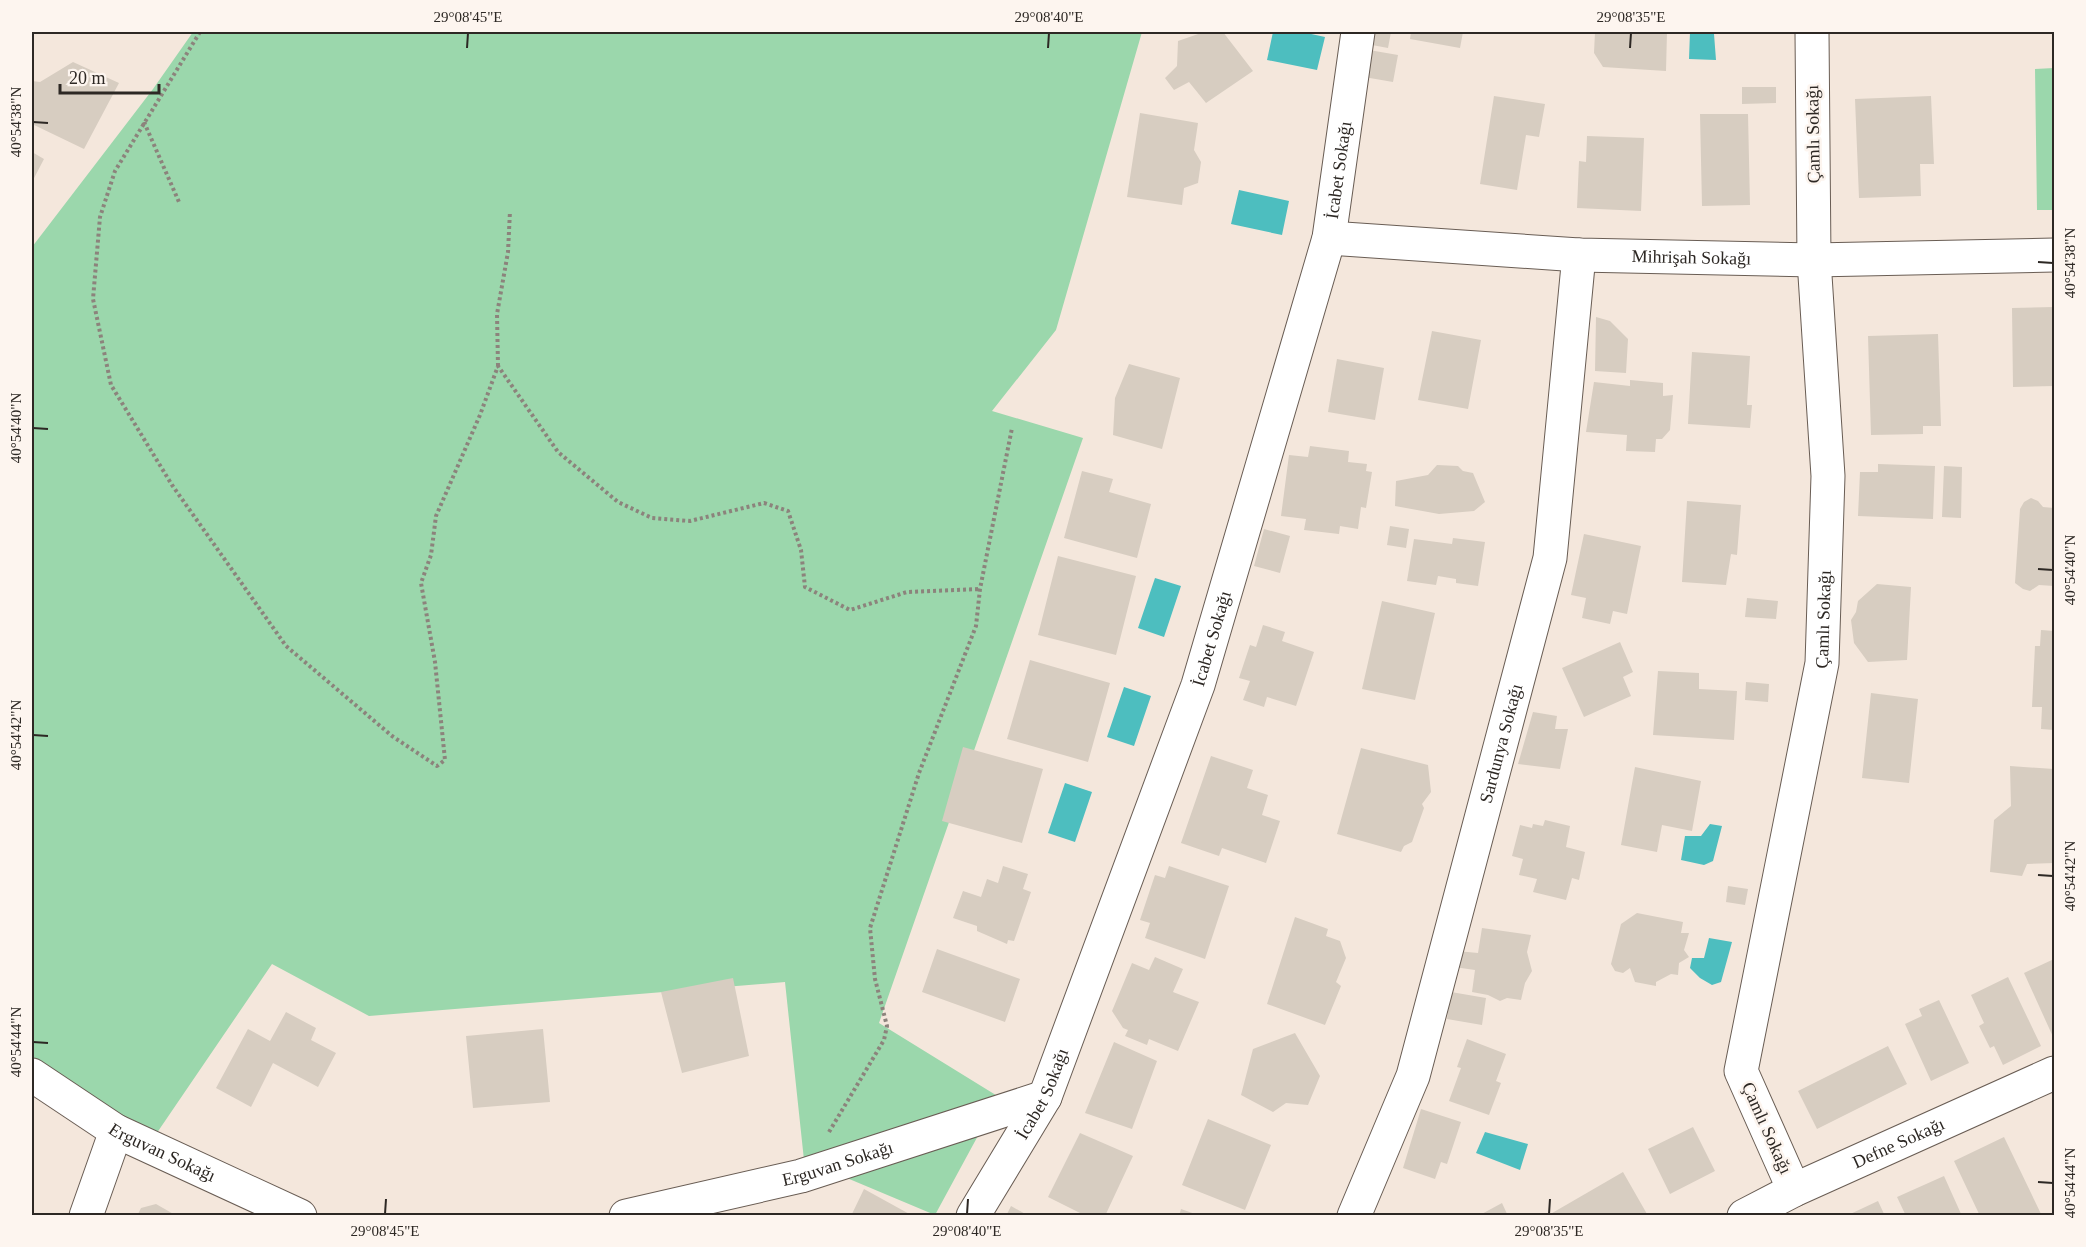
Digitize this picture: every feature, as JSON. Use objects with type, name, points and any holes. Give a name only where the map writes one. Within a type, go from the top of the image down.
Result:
[{"type":"street","name":"İcabet Sokağı","points":[[973,1215],[1045,1097],[1198,685],[1329,238],[1358,32]]},
{"type":"street","name":"Çamlı Sokağı","points":[[1794,1190],[1741,1071],[1822,663],[1828,476],[1814,260],[1812,32]]},
{"type":"street","name":"Mihrişah Sokağı","points":[[1329,238],[1579,255],[1814,260],[2055,255]]},
{"type":"street","name":"Sardunya Sokağı","points":[[1354,1215],[1413,1076],[1550,558],[1579,255]]},
{"type":"street","name":"Defne Sokağı","points":[[1744,1215],[1794,1190],[2055,1073]]},
{"type":"street","name":"Erguvan Sokağı","points":[[32,1074],[116,1131],[300,1215]]},
{"type":"street","name":"Erguvan Sokağı","points":[[626,1215],[801,1176],[1045,1097]]},
{"type":"street","points":[[86,1215],[116,1131]]},
{"type":"path","points":[[200,32],[115,171],[100,217],[93,299],[111,385],[172,485],[286,646],[392,736],[437,766],[445,760],[444,742],[435,662],[421,583],[431,555],[436,516],[498,366],[497,314],[508,252],[510,211]]},
{"type":"path","points":[[144,121],[179,202]]},
{"type":"path","points":[[498,366],[558,452],[618,502],[652,518],[690,521],[764,503],[788,511],[801,550],[805,587],[850,610],[907,591],[980,589]]},
{"type":"path","points":[[801,1176],[884,1040],[887,1026],[875,979],[870,928],[919,773],[976,626],[980,589],[1012,428]]},
{"type":"green space","points":[[193,32],[1142,32],[1056,330],[992,411],[1083,438],[879,1023],[999,1097],[935,1215],[804,1160],[785,982],[369,1016],[272,964],[148,1146],[32,1056],[32,247],[153,89]]},
{"type":"green space","points":[[2054,68],[2054,210],[2037,210],[2035,69]]},
{"type":"water","points":[[1273,32],[1302,32],[1325,37],[1317,70],[1267,60]]},
{"type":"water","points":[[1690,32],[1718,32],[1714,34],[1716,60],[1689,59]]},
{"type":"water","points":[[1239,190],[1289,201],[1282,235],[1231,224]]},
{"type":"water","points":[[1155,578],[1181,586],[1164,637],[1138,628]]},
{"type":"water","points":[[1124,687],[1151,696],[1134,746],[1107,737]]},
{"type":"water","points":[[1065,783],[1092,792],[1075,842],[1048,833]]},
{"type":"water","points":[[1710,824],[1722,826],[1713,861],[1704,865],[1681,860],[1685,836],[1701,836]]},
{"type":"water","points":[[1709,938],[1732,942],[1721,982],[1712,985],[1690,968],[1692,958],[1704,958]]},
{"type":"water","points":[[1485,1132],[1528,1144],[1520,1170],[1476,1153]]},
{"type":"building","points":[[1204,32],[1223,32],[1253,71],[1206,103],[1189,82],[1174,90],[1165,78],[1177,66],[1178,41]]},
{"type":"building","points":[[1374,32],[1391,32],[1388,48],[1372,45]]},
{"type":"building","points":[[1411,32],[1463,32],[1460,48],[1410,39]]},
{"type":"building","points":[[1595,32],[1667,32],[1666,71],[1603,67],[1594,53]]},
{"type":"building","points":[[1369,50],[1398,55],[1393,82],[1364,77]]},
{"type":"building","points":[[73,62],[119,83],[84,149],[32,124],[32,81],[40,82]]},
{"type":"building","points":[[1742,87],[1776,87],[1776,103],[1742,104]]},
{"type":"building","points":[[1494,96],[1545,104],[1539,137],[1526,135],[1517,190],[1480,184]]},
{"type":"building","points":[[1931,96],[1934,164],[1920,164],[1921,196],[1859,198],[1855,99]]},
{"type":"building","points":[[1140,113],[1198,123],[1194,150],[1201,162],[1198,183],[1184,188],[1182,205],[1127,197]]},
{"type":"building","points":[[1700,114],[1748,114],[1750,205],[1702,206]]},
{"type":"building","points":[[1587,136],[1644,138],[1641,211],[1577,208],[1579,161],[1586,162]]},
{"type":"building","points":[[32,152],[44,159],[32,182]]},
{"type":"building","points":[[2054,307],[2054,386],[2013,387],[2012,308]]},
{"type":"building","points":[[1596,317],[1610,321],[1628,339],[1626,373],[1595,371]]},
{"type":"building","points":[[1432,331],[1481,340],[1468,409],[1418,400]]},
{"type":"building","points":[[1938,334],[1941,426],[1923,426],[1923,434],[1871,435],[1868,336]]},
{"type":"building","points":[[1692,352],[1750,356],[1747,405],[1752,405],[1750,428],[1688,424]]},
{"type":"building","points":[[1337,359],[1384,368],[1375,420],[1328,412]]},
{"type":"building","points":[[1129,364],[1180,378],[1162,449],[1113,435],[1115,398]]},
{"type":"building","points":[[1630,380],[1663,383],[1663,396],[1673,395],[1670,430],[1662,439],[1656,439],[1655,452],[1626,451],[1627,435],[1586,432],[1594,382],[1630,386]]},
{"type":"building","points":[[1310,446],[1349,451],[1348,462],[1367,464],[1366,471],[1372,472],[1366,508],[1361,507],[1358,529],[1340,526],[1339,534],[1304,530],[1306,519],[1281,516],[1289,455],[1308,457]]},
{"type":"building","points":[[1878,464],[1935,466],[1933,519],[1858,516],[1860,472],[1878,472]]},
{"type":"building","points":[[1437,465],[1458,466],[1463,471],[1473,473],[1485,502],[1474,511],[1439,514],[1395,506],[1396,481],[1428,475]]},
{"type":"building","points":[[1944,466],[1962,467],[1961,518],[1942,517]]},
{"type":"building","points":[[1082,471],[1113,479],[1109,492],[1151,504],[1137,558],[1064,538]]},
{"type":"building","points":[[2031,498],[2043,507],[2054,508],[2054,586],[2039,585],[2030,591],[2015,583],[2020,509],[2024,502]]},
{"type":"building","points":[[1687,501],[1741,505],[1737,555],[1731,554],[1726,585],[1682,582]]},
{"type":"building","points":[[1390,526],[1409,529],[1406,548],[1387,545]]},
{"type":"building","points":[[1264,529],[1290,536],[1280,573],[1254,566]]},
{"type":"building","points":[[1584,534],[1641,546],[1627,614],[1613,611],[1610,624],[1582,618],[1586,598],[1571,595]]},
{"type":"building","points":[[1453,538],[1485,542],[1478,586],[1456,583],[1456,579],[1438,576],[1436,585],[1407,581],[1414,539],[1452,544]]},
{"type":"building","points":[[1058,556],[1136,576],[1116,655],[1038,635]]},
{"type":"building","points":[[1877,584],[1911,587],[1907,660],[1868,662],[1854,643],[1851,620],[1856,612],[1858,601]]},
{"type":"building","points":[[1747,598],[1778,601],[1776,619],[1745,617]]},
{"type":"building","points":[[1382,601],[1435,613],[1415,700],[1362,689]]},
{"type":"building","points":[[1263,625],[1285,632],[1282,641],[1314,652],[1296,706],[1267,697],[1264,707],[1243,700],[1250,681],[1239,678],[1250,645],[1256,647]]},
{"type":"building","points":[[2041,630],[2054,631],[2054,730],[2041,729],[2042,707],[2032,707],[2035,646],[2040,646]]},
{"type":"building","points":[[1620,642],[1633,672],[1623,677],[1631,696],[1584,717],[1562,668]]},
{"type":"building","points":[[1030,660],[1110,683],[1088,762],[1007,739]]},
{"type":"building","points":[[1658,671],[1699,673],[1699,689],[1737,691],[1734,740],[1653,735]]},
{"type":"building","points":[[1746,682],[1769,684],[1768,702],[1745,700]]},
{"type":"building","points":[[1871,693],[1918,699],[1909,783],[1862,778]]},
{"type":"building","points":[[1533,712],[1557,716],[1555,729],[1568,729],[1560,769],[1518,764]]},
{"type":"building","points":[[963,747],[1043,769],[1022,843],[942,821]]},
{"type":"building","points":[[1361,748],[1428,765],[1431,792],[1422,804],[1424,808],[1412,842],[1404,846],[1401,852],[1337,834]]},
{"type":"building","points":[[1211,756],[1253,770],[1247,788],[1268,795],[1262,815],[1280,821],[1266,863],[1222,848],[1219,856],[1181,843]]},
{"type":"building","points":[[2010,766],[2054,769],[2054,863],[2027,864],[2022,876],[1990,872],[1994,820],[2011,806]]},
{"type":"building","points":[[1635,767],[1701,781],[1692,831],[1662,825],[1657,852],[1621,845]]},
{"type":"building","points":[[1545,820],[1570,826],[1566,847],[1585,852],[1579,880],[1572,878],[1566,900],[1533,892],[1537,879],[1519,875],[1523,859],[1512,856],[1520,825],[1532,828],[1533,824],[1543,826]]},
{"type":"building","points":[[1003,866],[1028,874],[1023,889],[1031,892],[1014,941],[1008,940],[1007,944],[977,931],[977,926],[953,918],[963,891],[981,897],[987,879],[998,883]]},
{"type":"building","points":[[1169,866],[1229,886],[1205,959],[1145,938],[1150,923],[1140,920],[1155,875],[1165,878]]},
{"type":"building","points":[[1728,886],[1748,889],[1745,905],[1726,902]]},
{"type":"building","points":[[1637,913],[1683,922],[1681,933],[1689,933],[1684,950],[1689,957],[1679,963],[1678,975],[1671,974],[1656,982],[1656,986],[1635,982],[1630,968],[1623,973],[1615,971],[1611,964],[1621,924]]},
{"type":"building","points":[[1295,917],[1328,929],[1326,936],[1340,941],[1346,958],[1336,982],[1341,986],[1325,1025],[1267,1004]]},
{"type":"building","points":[[1482,928],[1531,935],[1527,952],[1532,971],[1525,983],[1521,1000],[1507,998],[1500,1001],[1488,995],[1472,992],[1475,970],[1454,967],[1457,951],[1478,953]]},
{"type":"building","points":[[937,949],[1020,979],[1005,1022],[922,992]]},
{"type":"building","points":[[1155,957],[1183,969],[1173,992],[1199,1002],[1178,1051],[1149,1039],[1147,1045],[1125,1036],[1128,1030],[1123,1028],[1112,1011],[1132,963],[1149,970]]},
{"type":"building","points":[[2054,959],[2054,1039],[2024,973]]},
{"type":"building","points":[[2008,977],[2041,1046],[2003,1065],[1994,1046],[1990,1048],[1979,1026],[1984,1023],[1971,995]]},
{"type":"building","points":[[733,978],[749,1056],[682,1073],[661,992]]},
{"type":"building","points":[[1451,992],[1486,998],[1482,1025],[1447,1019]]},
{"type":"building","points":[[1939,1000],[1969,1063],[1931,1081],[1905,1024],[1922,1016],[1919,1009]]},
{"type":"building","points":[[286,1012],[316,1028],[311,1040],[336,1053],[318,1087],[273,1063],[251,1107],[216,1088],[248,1029],[270,1041]]},
{"type":"building","points":[[543,1029],[550,1102],[473,1108],[466,1036]]},
{"type":"building","points":[[1295,1033],[1320,1076],[1308,1105],[1286,1103],[1273,1112],[1241,1095],[1253,1049]]},
{"type":"building","points":[[1467,1039],[1506,1054],[1496,1081],[1501,1083],[1489,1115],[1449,1101],[1461,1068],[1457,1067]]},
{"type":"building","points":[[1114,1042],[1157,1061],[1132,1129],[1085,1113]]},
{"type":"building","points":[[1888,1046],[1907,1084],[1817,1129],[1798,1091]]},
{"type":"building","points":[[1421,1109],[1461,1122],[1447,1164],[1441,1162],[1435,1179],[1403,1168]]},
{"type":"building","points":[[1208,1119],[1271,1145],[1245,1210],[1182,1185]]},
{"type":"building","points":[[1693,1127],[1715,1171],[1670,1194],[1648,1149]]},
{"type":"building","points":[[1080,1133],[1133,1156],[1105,1216],[1086,1216],[1048,1197]]},
{"type":"building","points":[[2004,1137],[2042,1216],[1980,1216],[1954,1161]]},
{"type":"building","points":[[1623,1172],[1647,1214],[1645,1216],[1547,1216]]},
{"type":"building","points":[[1944,1176],[1962,1216],[1906,1216],[1897,1197]]},
{"type":"building","points":[[864,1189],[913,1216],[851,1216]]},
{"type":"building","points":[[1878,1201],[1885,1216],[1846,1216]]},
{"type":"building","points":[[1502,1203],[1508,1216],[1478,1216]]},
{"type":"building","points":[[156,1204],[177,1216],[137,1216],[141,1208]]},
{"type":"building","points":[[1011,1206],[1029,1216],[1006,1216]]},
{"type":"building","points":[[1181,1209],[1198,1215],[1198,1216],[1179,1216]]}]
